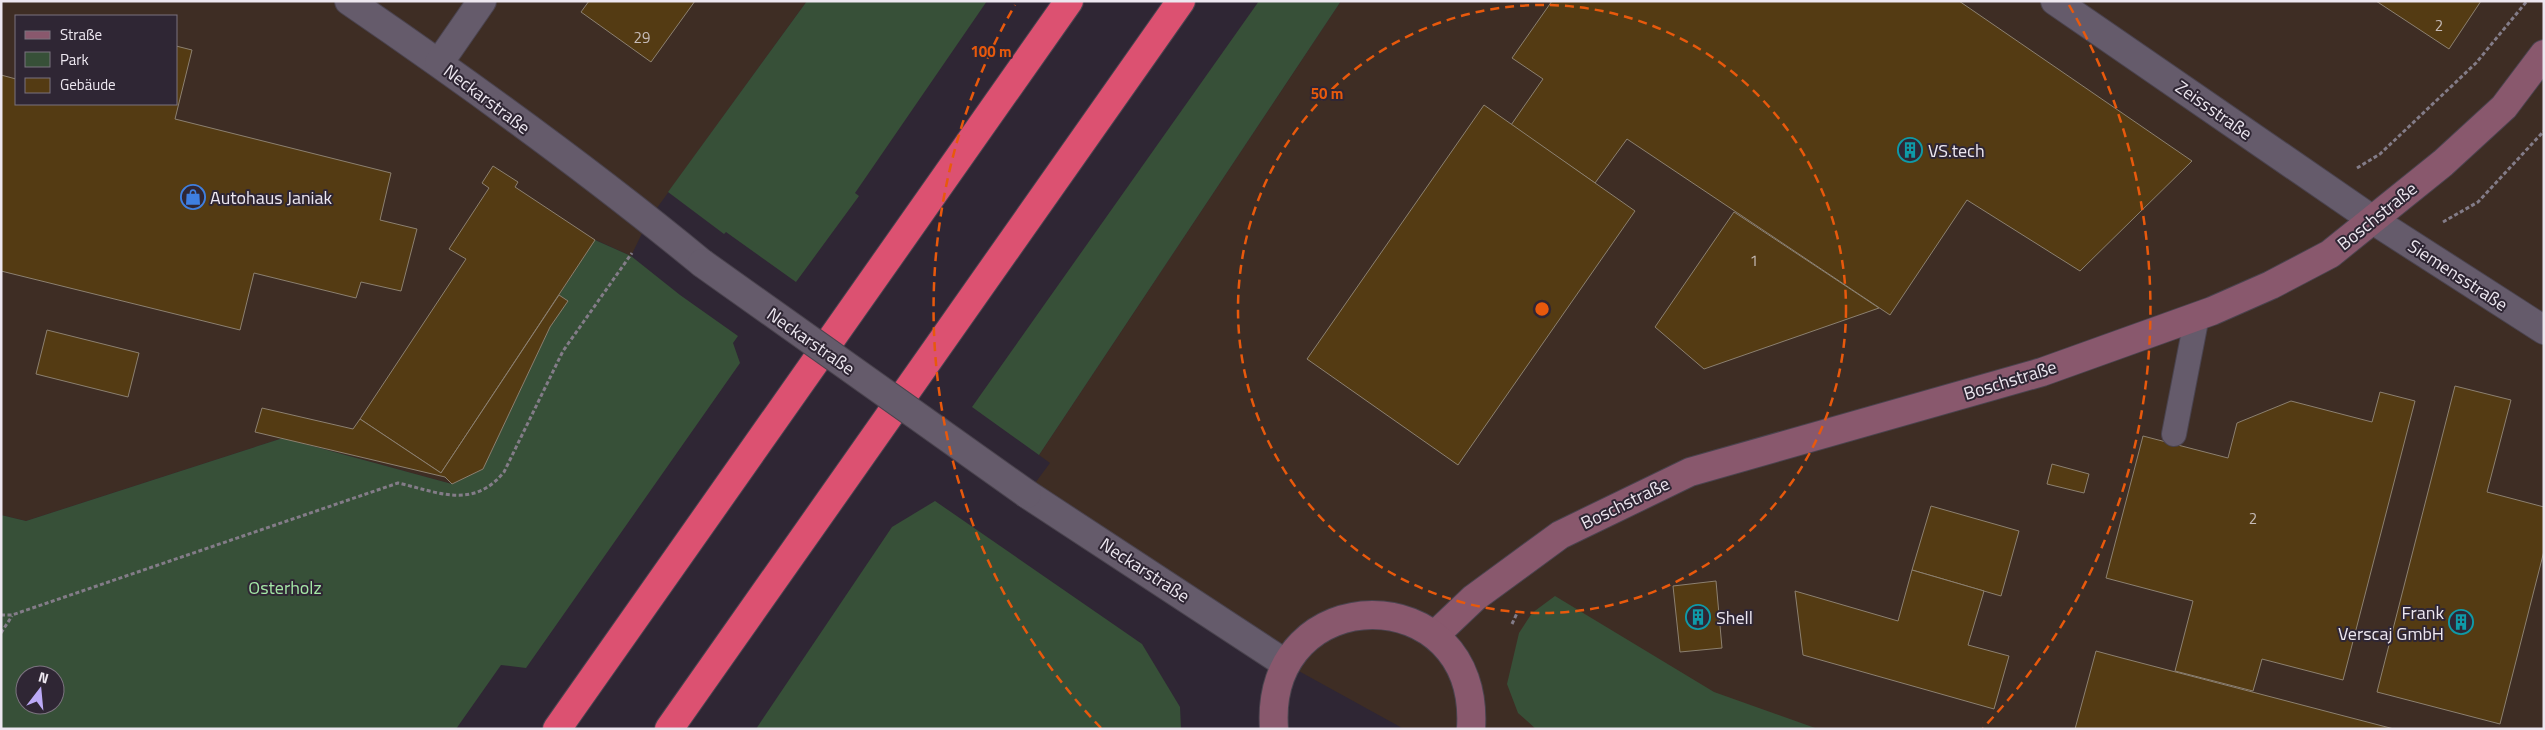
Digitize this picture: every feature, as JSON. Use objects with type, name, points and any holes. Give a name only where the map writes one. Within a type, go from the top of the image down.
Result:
[{"type":"highway","points":[[557,729],[1069,1]]},
{"type":"highway","points":[[669,729],[1180,1]]},
{"type":"street","name":"Neckarstraße","points":[[349,1],[439,64],[649,219],[702,263],[1027,494],[1286,664]]},
{"type":"street","points":[[439,64],[482,1]]},
{"type":"street","name":"Zeissstraße","points":[[2055,1],[2373,220]]},
{"type":"street","name":"Boschstraße","points":[[1435,635],[1474,598],[1560,535],[1690,472],[2042,372],[2197,316],[2271,285],[2321,259],[2373,220],[2443,163],[2504,106],[2544,54]]},
{"type":"street","name":"Siemensstraße","points":[[2373,220],[2544,330]]},
{"type":"street","points":[[1274,729],[1273,710],[1276,686],[1286,664],[1308,638],[1337,620],[1371,614],[1405,619],[1435,635],[1454,656],[1467,680],[1473,707],[1471,729]]},
{"type":"lane","points":[[2174,434],[2197,316]]},
{"type":"path","points":[[2324,187],[2380,154],[2476,63],[2528,1]]},
{"type":"path","points":[[2407,243],[2478,202],[2544,131]]},
{"type":"path","points":[[1,615],[12,615],[398,483],[454,496],[470,495],[484,491],[494,485],[504,472],[564,351],[631,256],[649,219]]},
{"type":"path","points":[[1,633],[12,615]]},
{"type":"shaded area","points":[[1,1],[807,1],[649,219],[631,256],[596,240],[568,301],[550,327],[483,469],[452,484],[283,438],[26,521],[1,515]]},
{"type":"shaded area","points":[[1341,1],[2544,1],[2544,729],[1404,729],[1286,664],[1027,494],[1050,463],[1039,455]]},
{"type":"green space","points":[[807,1],[987,1],[855,193],[859,196],[796,282],[726,232],[724,234],[668,192]]},
{"type":"green space","points":[[1259,1],[1341,1],[1039,455],[972,407]]},
{"type":"green space","name":"Osterholz","points":[[595,240],[631,256],[680,295],[738,336],[733,343],[740,363],[526,668],[501,665],[456,729],[1,729],[1,515],[26,521],[283,438],[452,484],[483,469],[550,327],[567,301],[559,295]]},
{"type":"green space","points":[[935,501],[1142,644],[1180,707],[1181,729],[756,729],[892,527]]},
{"type":"green space","points":[[1555,596],[1714,692],[1818,729],[1536,729],[1518,713],[1507,684],[1519,633],[1532,613]]},
{"type":"building","points":[[589,1],[695,1],[651,62],[581,12]]},
{"type":"building","name":"VS.tech","points":[[1552,1],[1959,1],[2192,161],[2080,271],[1967,200],[1890,315],[1627,139],[1595,183],[1511,125],[1543,79],[1512,58]]},
{"type":"building","points":[[2376,1],[2481,1],[2449,49]]},
{"type":"building","name":"Autohaus Janiak","points":[[178,46],[192,50],[175,119],[391,173],[380,220],[417,229],[401,291],[361,282],[356,298],[254,273],[240,330],[1,271],[1,75],[15,79],[15,105],[178,105]]},
{"type":"building","points":[[1484,105],[1635,211],[1458,465],[1307,359]]},
{"type":"building","points":[[493,166],[518,182],[515,187],[595,240],[441,473],[360,419],[466,259],[449,249],[489,188],[482,183]]},
{"type":"building","points":[[1734,212],[1879,308],[1704,369],[1655,327]]},
{"type":"building","points":[[559,295],[568,301],[550,327],[483,469],[452,484],[445,477],[255,432],[262,408],[353,429],[360,419],[441,473]]},
{"type":"building","points":[[47,330],[139,353],[128,397],[36,374]]},
{"type":"building","name":"Frank Verscaj GmbH","points":[[2455,386],[2511,400],[2487,492],[2544,507],[2544,551],[2500,724],[2377,692]]},
{"type":"building","points":[[2380,392],[2415,401],[2343,680],[2262,659],[2253,691],[2175,671],[2193,601],[2106,578],[2143,436],[2228,458],[2237,423],[2291,401],[2372,422]]},
{"type":"building","points":[[2052,464],[2089,474],[2084,493],[2047,484]]},
{"type":"building","points":[[1931,506],[2019,531],[2001,596],[1912,570]]},
{"type":"building","points":[[1912,570],[1984,591],[1968,645],[2009,656],[1994,709],[1803,655],[1795,591],[1898,621]]},
{"type":"building","name":"Shell","points":[[1716,581],[1722,648],[1680,652],[1673,586]]},
{"type":"building","points":[[2096,651],[2122,658],[2394,729],[2075,729]]},
{"type":"place","name":"VS.tech","points":[[1910,150]]},
{"type":"place","name":"Autohaus Janiak","points":[[193,197]]},
{"type":"place","name":"Shell","points":[[1698,617]]},
{"type":"place","name":"Frank Verscaj GmbH","points":[[2461,622]]}]
